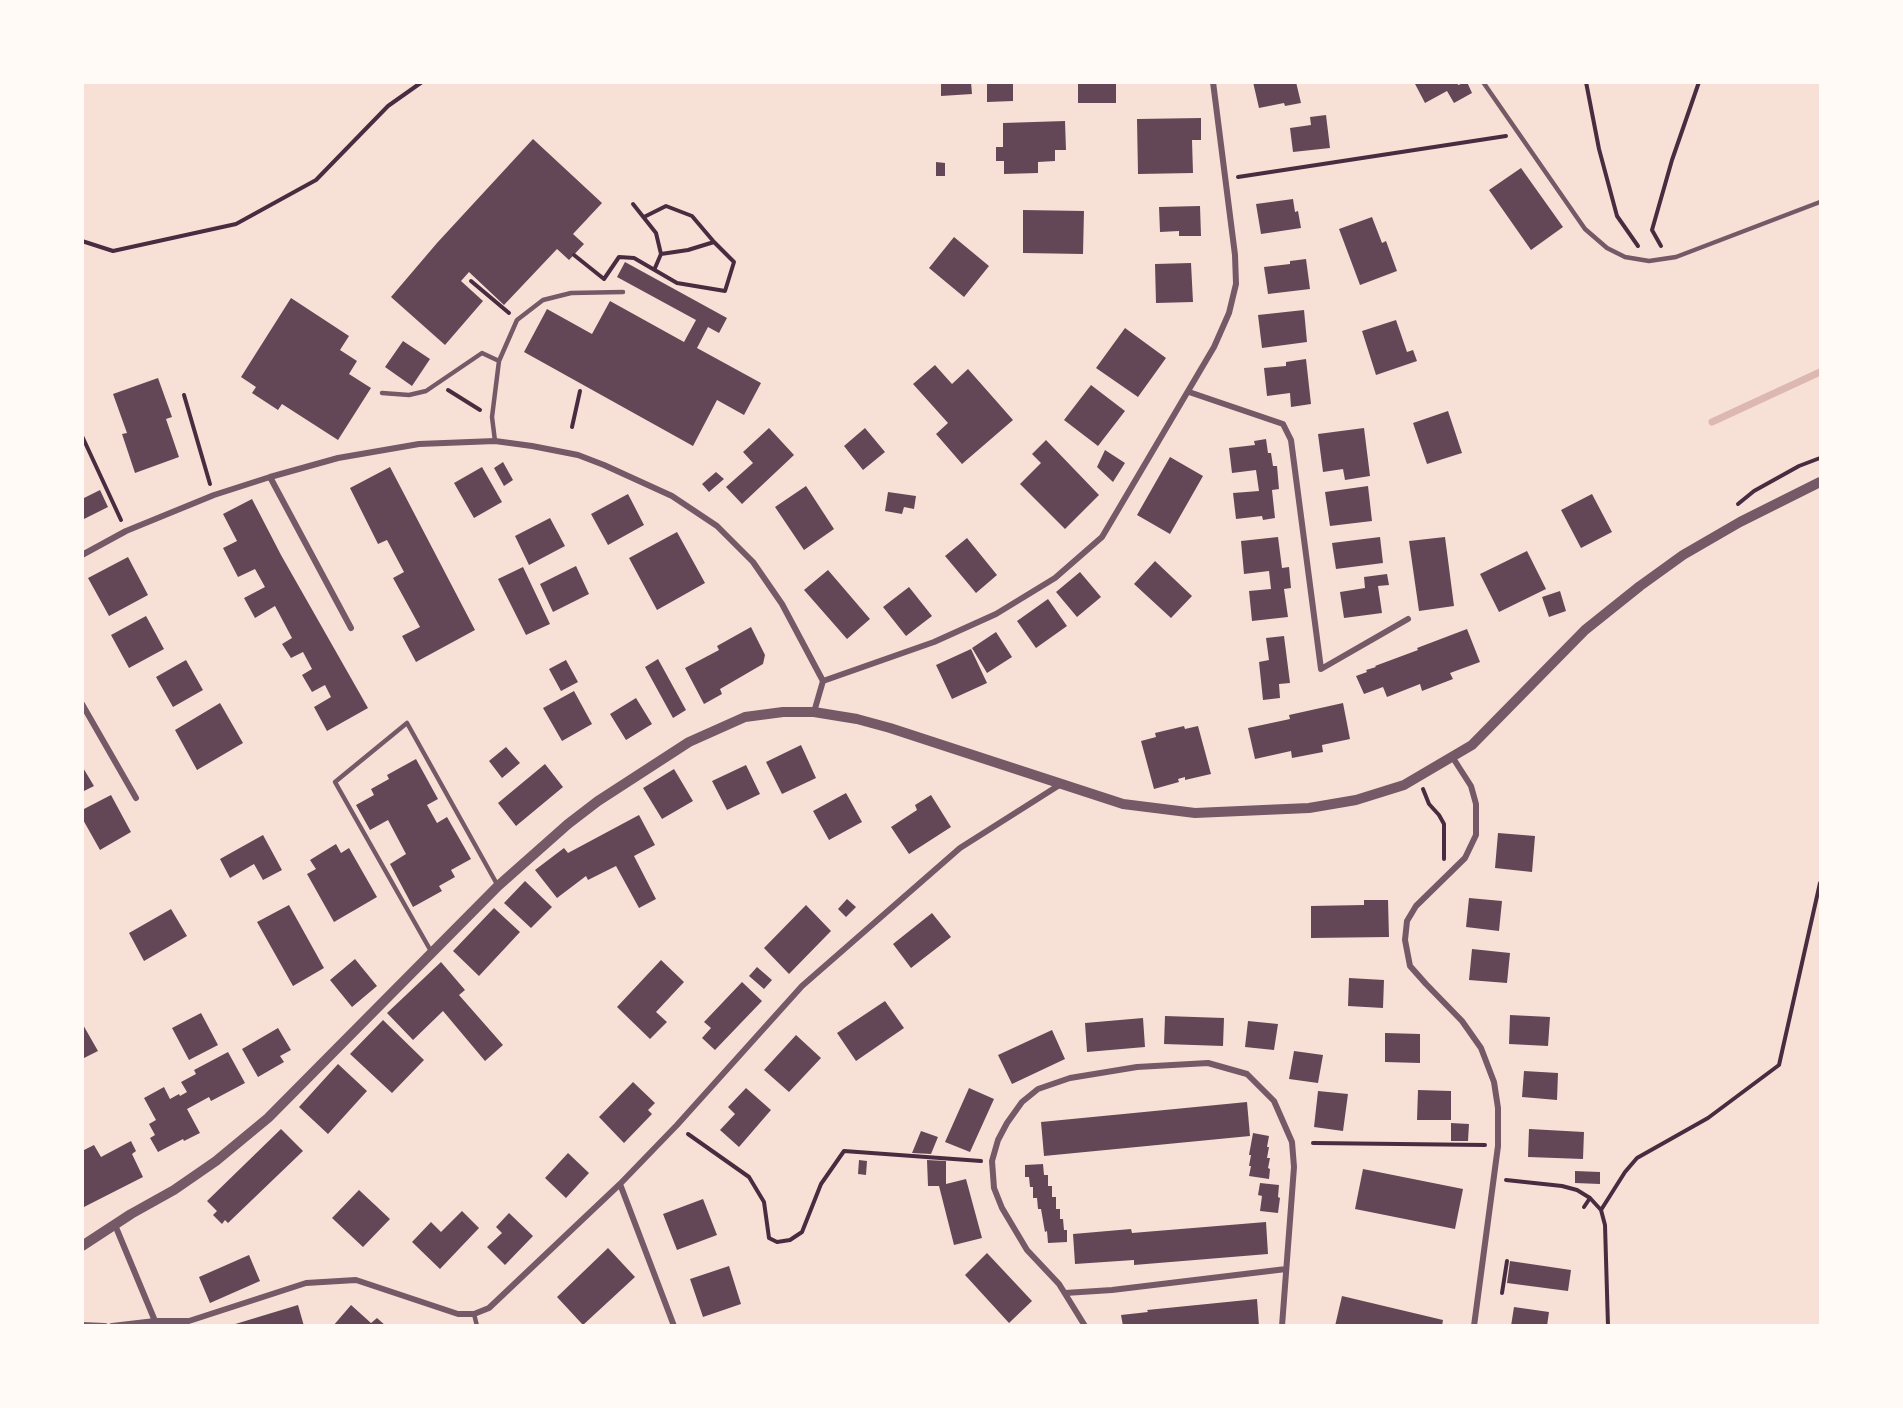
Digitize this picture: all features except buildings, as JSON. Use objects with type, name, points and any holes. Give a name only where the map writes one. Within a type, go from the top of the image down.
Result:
[{"type":"street","points":[[823,681],[934,642],[996,614],[1055,578],[1101,537],[1215,347],[1229,313],[1236,284],[1235,255],[1213,82]]},
{"type":"street","points":[[1189,392],[1283,424],[1291,440],[1321,669],[1408,619]]},
{"type":"street","points":[[82,555],[126,531],[214,495],[338,458],[419,444],[495,441],[578,455],[672,496],[717,526],[753,561],[782,604],[823,681],[814,712]]},
{"type":"street","points":[[270,477],[351,628]]},
{"type":"street","points":[[82,1246],[174,1190],[216,1161],[268,1118],[498,886],[583,812],[689,742],[745,717],[783,712],[814,712],[857,718],[1123,804],[1195,813],[1309,808],[1356,800],[1404,785],[1472,746],[1585,630],[1640,586],[1683,555],[1740,522],[1821,482]]},
{"type":"street","points":[[82,704],[136,798]]},
{"type":"street","points":[[1453,758],[1471,786],[1476,804],[1476,835],[1465,858],[1416,906],[1407,921],[1405,940],[1410,966],[1462,1021],[1481,1048],[1494,1082],[1498,1108],[1498,1146],[1474,1326]]},
{"type":"street","points":[[112,1326],[155,1321],[189,1321],[306,1282],[356,1280],[459,1314],[474,1314],[489,1308],[620,1184],[677,1125],[801,986],[960,849],[1061,784]]},
{"type":"street","points":[[1085,1326],[1059,1284],[1028,1250],[1002,1208],[994,1188],[993,1161],[998,1140],[1022,1102],[1038,1089],[1070,1078],[1137,1067],[1208,1063],[1247,1074],[1274,1101],[1292,1142],[1293,1167],[1282,1326]]},
{"type":"street","points":[[620,1184],[674,1326]]},
{"type":"street","points":[[115,1225],[155,1321]]},
{"type":"street","points":[[1065,1293],[1112,1290],[1286,1269]]},
{"type":"street","points":[[82,1325],[105,1326]]},
{"type":"lane","points":[[1483,82],[1585,229],[1607,248],[1625,257],[1649,261],[1676,257],[1821,202]]},
{"type":"lane","points":[[495,441],[492,417],[499,361],[517,320],[543,300],[571,293],[623,292]]},
{"type":"lane","points":[[382,393],[409,395],[426,391],[482,353],[499,361]]},
{"type":"lane","points":[[432,953],[335,782],[407,723],[498,886]]},
{"type":"lane","points":[[474,1314],[477,1326]]},
{"type":"path","points":[[82,241],[113,251],[236,224],[316,180],[388,106],[422,82]]},
{"type":"path","points":[[1586,82],[1599,149],[1617,216],[1649,261]]},
{"type":"path","points":[[1652,230],[1672,159],[1699,82]]},
{"type":"path","points":[[1239,177],[1489,138]]},
{"type":"path","points":[[633,204],[656,233],[661,254],[655,268]]},
{"type":"path","points":[[604,279],[620,257],[634,258],[677,284],[725,291],[734,262],[692,216],[666,207],[644,216]]},
{"type":"path","points":[[661,254],[688,250],[714,242]]},
{"type":"path","points":[[574,255],[623,292]]},
{"type":"path","points":[[471,281],[517,320]]},
{"type":"path","points":[[437,383],[475,406]]},
{"type":"path","points":[[572,427],[580,391]]},
{"type":"path","points":[[184,395],[214,495]]},
{"type":"path","points":[[82,436],[126,531]]},
{"type":"path","points":[[1419,777],[1430,804],[1444,824],[1445,877]]},
{"type":"path","points":[[1601,1210],[1625,1172],[1637,1158],[1707,1118],[1779,1065],[1821,883]]},
{"type":"path","points":[[684,1132],[749,1177],[764,1202],[769,1238],[777,1242],[790,1240],[802,1232],[821,1184],[844,1151],[975,1160]]},
{"type":"path","points":[[1313,1143],[1498,1146]]},
{"type":"path","points":[[1494,1179],[1562,1186],[1577,1190],[1590,1198],[1601,1210],[1605,1225],[1608,1326]]},
{"type":"path","points":[[1584,1207],[1590,1198]]},
{"type":"path","points":[[1502,1293],[1507,1261]]},
{"type":"waterway","points":[[1712,422],[1820,372]]}]
